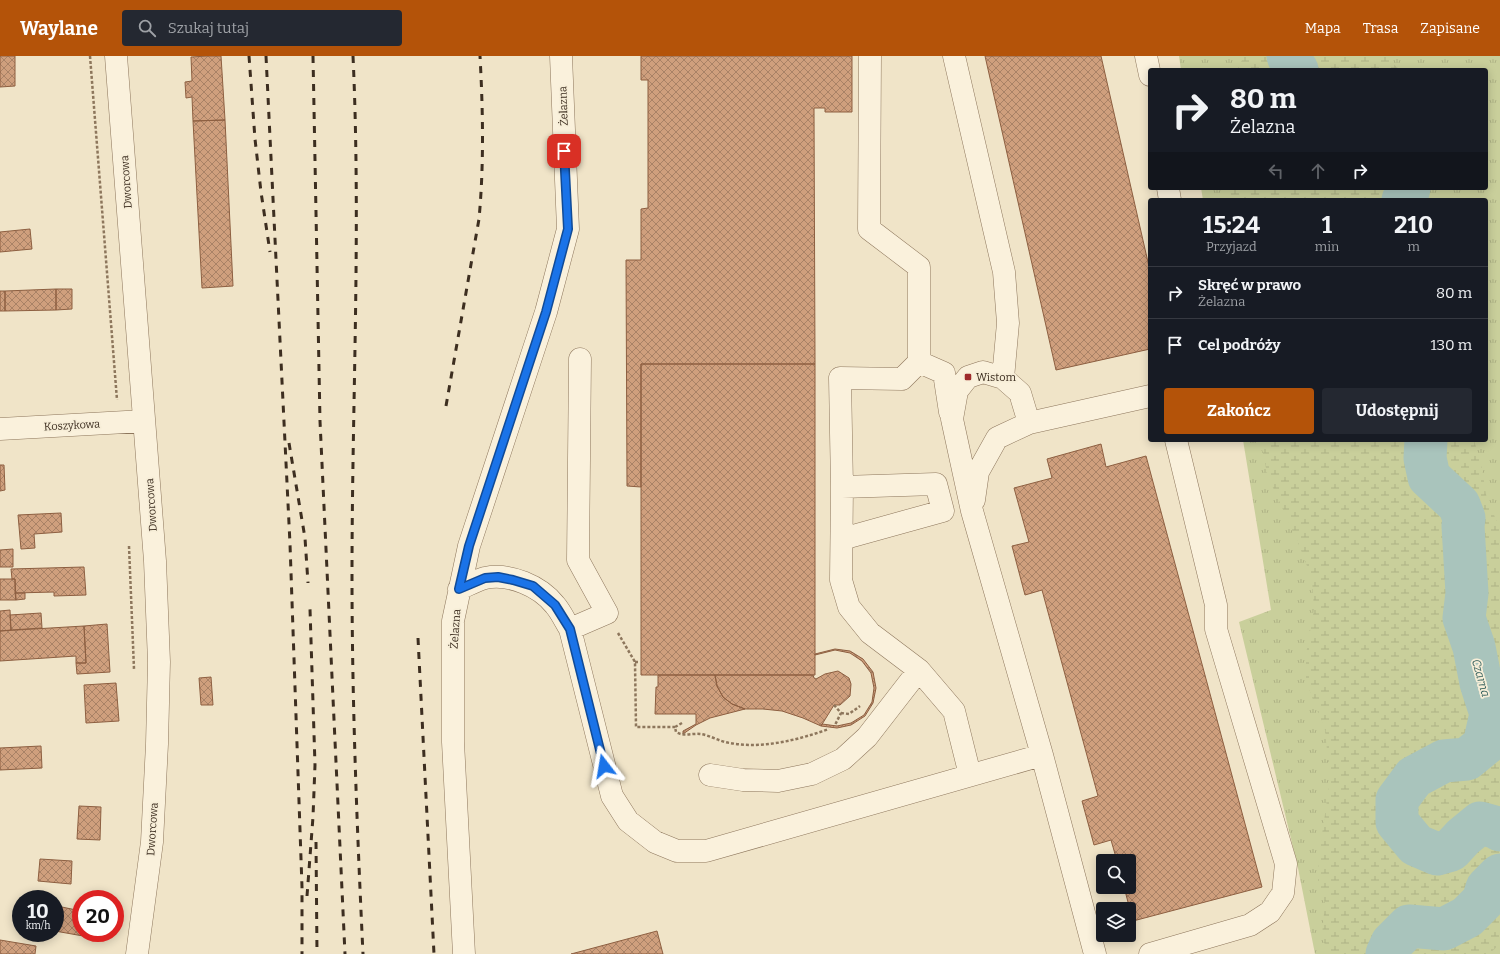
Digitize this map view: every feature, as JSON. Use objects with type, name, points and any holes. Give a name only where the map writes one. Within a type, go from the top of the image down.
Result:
[{"type":"street","name":"Dworcowa","points":[[116,56],[155,561],[159,662],[152,842],[137,954]]},
{"type":"street","name":"Żelazna","points":[[464,954],[453,742],[453,621],[469,546],[546,312],[568,229],[561,56]]},
{"type":"street","points":[[870,56],[870,229],[919,267],[919,362],[902,379],[840,378],[842,487],[841,580],[849,607],[870,633],[919,670],[954,711],[970,775]]},
{"type":"street","points":[[954,56],[1004,272],[1008,323],[1003,378]]},
{"type":"street","points":[[1146,56],[1149,68]]},
{"type":"street","points":[[570,629],[607,613],[578,560],[580,359]]},
{"type":"street","points":[[919,362],[944,373],[952,419],[972,511],[1042,755],[1095,954]]},
{"type":"street","points":[[952,419],[958,391],[968,377],[983,372],[1003,378],[1020,393],[1029,423]]},
{"type":"street","points":[[972,511],[978,472],[997,438],[1029,423],[1148,396]]},
{"type":"street","name":"Koszykowa","points":[[0,428],[144,421]]},
{"type":"street","points":[[1150,954],[1250,925],[1270,912],[1283,893],[1286,864],[1216,629],[1216,605],[1176,442]]},
{"type":"street","points":[[842,487],[936,484],[943,511],[842,539]]},
{"type":"street","points":[[459,589],[485,578],[498,577],[533,586],[555,605],[570,629],[612,796],[628,821],[655,842],[677,851],[706,851],[1042,755]]},
{"type":"street","points":[[710,775],[742,780],[778,780],[812,774],[843,759],[867,737],[919,670]]},
{"type":"path","points":[[90,56],[117,404]]},
{"type":"path","points":[[128,542],[134,672]]},
{"type":"path","points":[[607,613],[635,662],[636,727],[675,727],[682,723]]},
{"type":"path","points":[[635,662],[640,662]]},
{"type":"path","points":[[834,705],[841,713],[849,714],[865,702]]},
{"type":"path","points":[[835,725],[841,713]]},
{"type":"path","points":[[675,727],[676,732],[681,735],[700,734],[728,743],[749,746],[790,741],[829,729]]},
{"type":"green space","points":[[1179,56],[1500,56],[1500,954],[1315,954],[1298,868],[1239,622],[1271,610],[1243,442],[1488,442],[1488,198],[1203,198],[1201,190],[1488,190],[1488,68],[1181,68]]},
{"type":"green space","points":[[1244,56],[1385,56],[1398,68],[1238,68]]},
{"type":"green space","points":[[1230,190],[1428,190],[1430,198],[1228,198]]},
{"type":"green space","points":[[1260,442],[1475,442],[1482,469],[1487,500],[1500,528],[1500,944],[1489,954],[1328,954],[1322,936],[1325,902],[1318,881],[1319,855],[1330,780],[1325,730],[1306,682],[1306,654],[1314,609],[1312,579],[1297,540],[1268,477]]},
{"type":"building","points":[[0,56],[15,56],[15,86],[0,87]]},
{"type":"building","points":[[221,56],[225,120],[193,121],[192,97],[186,98],[185,82],[192,81],[191,57]]},
{"type":"building","points":[[641,56],[852,56],[852,112],[825,112],[825,108],[814,108],[815,364],[641,364],[641,487],[627,486],[626,260],[641,260],[641,209],[648,208],[648,80],[641,80]]},
{"type":"building","points":[[985,56],[1101,56],[1148,262],[1148,349],[1056,370]]},
{"type":"building","points":[[225,120],[233,286],[202,288],[193,121]]},
{"type":"building","points":[[30,229],[32,249],[0,252],[0,232]]},
{"type":"building","points":[[56,289],[72,289],[72,309],[56,310]]},
{"type":"building","points":[[56,289],[56,310],[5,311],[5,291]]},
{"type":"building","points":[[0,291],[5,291],[5,311],[0,311]]},
{"type":"building","points":[[641,364],[815,364],[815,675],[641,675]]},
{"type":"building","points":[[1101,444],[1106,467],[1146,456],[1262,887],[1136,920],[1136,902],[1128,902],[1126,894],[1136,894],[1136,854],[1115,854],[1111,840],[1094,845],[1082,801],[1098,796],[1042,590],[1025,595],[1012,546],[1029,542],[1014,488],[1052,478],[1047,459]]},
{"type":"building","points":[[0,465],[4,465],[5,490],[0,491]]},
{"type":"building","points":[[61,513],[62,532],[34,534],[35,548],[21,549],[18,515]]},
{"type":"building","points":[[13,549],[13,567],[0,567],[0,550]]},
{"type":"building","points":[[84,567],[86,595],[54,596],[54,592],[15,593],[15,579],[12,579],[11,569]]},
{"type":"building","points":[[0,579],[15,579],[16,600],[0,600]]},
{"type":"building","points":[[15,593],[25,593],[25,599],[16,600]]},
{"type":"building","points":[[10,610],[11,630],[0,631],[0,611]]},
{"type":"building","points":[[41,613],[42,628],[11,630],[10,615]]},
{"type":"building","points":[[107,624],[110,672],[77,674],[76,663],[86,663],[84,626]]},
{"type":"building","points":[[84,626],[86,663],[76,663],[76,656],[0,661],[0,631]]},
{"type":"building","points":[[835,649],[850,651],[863,659],[873,672],[876,688],[873,703],[865,716],[851,725],[837,728],[821,726],[822,724],[837,726],[851,723],[864,715],[872,702],[874,688],[871,673],[862,661],[850,653],[835,650],[815,655]]},
{"type":"building","points":[[838,671],[849,678],[851,684],[850,696],[840,705],[834,705],[821,726],[782,711],[745,709],[732,704],[723,697],[717,686],[715,675],[813,675],[816,679],[825,674]]},
{"type":"building","points":[[658,675],[715,675],[717,686],[723,697],[732,704],[745,709],[710,718],[683,734],[683,731],[696,724],[696,714],[655,714]]},
{"type":"building","points":[[211,677],[213,705],[201,705],[199,678]]},
{"type":"building","points":[[116,683],[119,721],[86,723],[84,685]]},
{"type":"building","points":[[41,746],[42,768],[0,770],[0,748]]},
{"type":"building","points":[[79,806],[101,807],[100,840],[77,839]]},
{"type":"building","points":[[40,859],[72,861],[71,884],[38,881]]},
{"type":"building","points":[[64,907],[72,909],[72,934],[64,933]]},
{"type":"building","points":[[657,931],[663,954],[571,954]]},
{"type":"building","points":[[0,940],[36,946],[35,954],[0,954]]},
{"type":"waterway","name":"Czarna","points":[[1288,56],[1295,68]]},
{"type":"waterway","name":"Czarna","points":[[1404,198],[1408,190]]},
{"type":"waterway","name":"Czarna","points":[[1426,442],[1425,458],[1429,477],[1459,505],[1464,518],[1463,526],[1467,593],[1464,618],[1474,647],[1481,683],[1491,714],[1484,745],[1467,759],[1444,761],[1414,777],[1397,800],[1397,822],[1416,845],[1437,854],[1451,850],[1463,837],[1480,823],[1498,828],[1500,830]]},
{"type":"waterway","name":"Czarna","points":[[1387,954],[1392,943],[1409,926],[1444,929],[1467,917],[1483,901],[1487,888],[1500,875]]},
{"type":"railway","points":[[249,56],[255,139],[270,252]]},
{"type":"railway","points":[[266,56],[290,544],[302,887],[302,954]]},
{"type":"railway","points":[[313,56],[320,421],[345,954]]},
{"type":"railway","points":[[353,56],[356,251],[352,510],[352,623],[355,765],[363,954]]},
{"type":"railway","points":[[446,406],[479,219],[482,178],[482,97],[480,56]]},
{"type":"railway","points":[[289,443],[305,538],[308,583]]},
{"type":"railway","points":[[307,896],[315,765],[310,609]]},
{"type":"railway","points":[[418,638],[434,954]]},
{"type":"railway","points":[[316,842],[317,954]]},
{"type":"place","name":"Wistom","points":[[968,377]]},
{"type":"route","points":[[564,151],[568,229],[546,312],[469,546],[459,589],[485,578],[498,577],[533,586],[555,605],[570,629],[604,766]]}]
